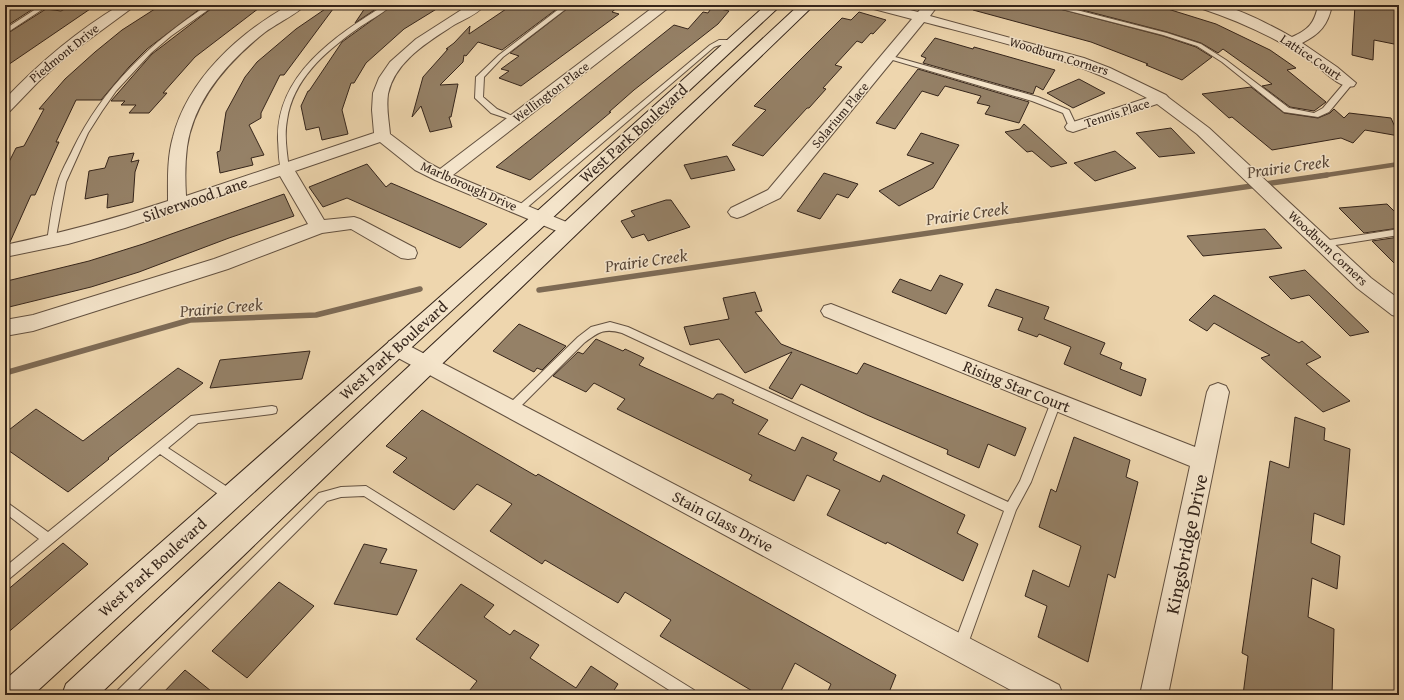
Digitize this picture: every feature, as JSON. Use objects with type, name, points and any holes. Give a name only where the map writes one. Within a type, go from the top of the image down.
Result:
[{"type":"main road","name":"West Park Boulevard","points":[[11,695],[541,218],[774,5]]},
{"type":"main road","name":"West Park Boulevard","points":[[77,695],[807,5]]},
{"type":"street","name":"Piedmont Drive","points":[[5,108],[43,69],[76,41],[129,5]]},
{"type":"street","points":[[177,204],[176,172],[182,131],[187,117],[203,89],[216,70],[243,43],[285,12],[298,5]]},
{"type":"street","points":[[382,136],[380,105],[381,92],[391,71],[402,58],[419,43],[478,5]]},
{"type":"street","name":"Woodburn Corners","points":[[875,5],[1067,56],[1119,76],[1161,98],[1197,126],[1364,282],[1399,310]]},
{"type":"street","name":"Solarium Place","points":[[737,212],[774,194],[932,5]]},
{"type":"street","name":"Lattice Court","points":[[1205,5],[1225,8],[1293,42],[1349,83]]},
{"type":"street","points":[[1293,42],[1318,28],[1323,20],[1325,5]]},
{"type":"street","name":"Wellington Place","points":[[441,176],[661,8]]},
{"type":"street","name":"Tennis Place","points":[[1074,127],[1161,98]]},
{"type":"street","name":"Silverwood Lane","points":[[5,251],[50,242],[119,224],[382,136]]},
{"type":"street","name":"Marlborough Drive","points":[[382,136],[421,166],[441,176],[570,230]]},
{"type":"street","points":[[285,168],[319,227]]},
{"type":"street","points":[[5,328],[33,323],[221,264],[319,227],[354,223],[408,253]]},
{"type":"street","name":"Rising Star Court","points":[[831,311],[1204,461]]},
{"type":"street","name":"Stain Glass Drive","points":[[396,347],[1049,695]]},
{"type":"street","name":"Kingsbridge Drive","points":[[1154,695],[1218,392]]},
{"type":"lane","points":[[5,32],[46,5]]},
{"type":"lane","points":[[50,242],[63,181],[79,143],[97,111],[125,74],[161,40],[212,5]]},
{"type":"lane","points":[[285,168],[283,119],[297,82],[320,55],[339,37],[352,27],[389,5]]},
{"type":"lane","points":[[515,119],[494,111],[479,98],[480,77],[501,56],[568,5]]},
{"type":"lane","points":[[1050,5],[1159,32],[1199,45],[1224,61],[1287,110],[1315,115],[1326,110],[1349,83]]},
{"type":"lane","points":[[520,209],[712,46],[719,42],[734,42]]},
{"type":"lane","points":[[888,57],[1042,102],[1066,112],[1074,127]]},
{"type":"lane","points":[[1323,244],[1399,232]]},
{"type":"lane","points":[[512,408],[581,340],[594,330],[610,326],[625,330],[1011,509]]},
{"type":"lane","points":[[960,647],[1011,509],[1025,482],[1056,402]]},
{"type":"lane","points":[[5,575],[195,419],[272,410]]},
{"type":"lane","points":[[159,448],[232,496]]},
{"type":"lane","points":[[123,695],[323,497],[341,492],[366,491],[689,695]]},
{"type":"lane","points":[[5,506],[48,539]]},
{"type":"building","points":[[5,5],[24,5],[36,7],[5,27]]},
{"type":"building","points":[[72,5],[96,5],[5,67],[5,35],[46,9],[61,11]]},
{"type":"building","points":[[161,5],[205,5],[147,49],[129,67],[101,100],[76,100],[56,142],[59,142],[35,195],[31,195],[10,242],[5,243],[5,170],[16,148],[24,146],[44,109],[39,109],[65,79],[95,52],[122,30]]},
{"type":"building","points":[[216,5],[263,5],[195,57],[163,93],[167,93],[149,113],[129,113],[136,105],[121,105],[125,101],[111,101],[152,54]]},
{"type":"building","points":[[331,5],[336,5],[284,75],[280,75],[261,113],[261,118],[249,125],[264,155],[251,158],[253,165],[220,173],[217,152],[220,151],[226,112],[245,77],[257,62],[296,29]]},
{"type":"building","points":[[367,5],[382,5],[355,23]]},
{"type":"building","points":[[393,5],[443,5],[404,29],[366,63],[354,83],[351,83],[342,110],[348,134],[322,140],[319,127],[306,130],[301,106],[308,91],[342,42]]},
{"type":"building","points":[[512,5],[562,5],[502,50],[478,42],[466,56],[464,55],[463,62],[440,85],[458,84],[451,117],[449,117],[452,127],[430,132],[421,106],[412,117],[423,77],[448,49],[446,49],[454,43],[470,26],[469,34]]},
{"type":"building","points":[[572,5],[620,5],[612,12],[619,14],[521,86],[499,78],[509,71],[501,69],[519,56],[510,53]]},
{"type":"building","points":[[974,5],[1045,5],[1163,36],[1196,47],[1212,57],[1182,80],[1146,65],[1148,64],[1091,42],[973,10]]},
{"type":"building","points":[[1063,5],[1155,5],[1216,24],[1270,50],[1296,68],[1287,70],[1326,102],[1314,111],[1290,107],[1262,86],[1272,84],[1223,49],[1218,53],[1201,43],[1167,32]]},
{"type":"building","points":[[1355,5],[1398,5],[1399,45],[1374,40],[1373,60],[1352,55]]},
{"type":"building","points":[[712,7],[729,11],[718,24],[634,90],[609,112],[611,112],[530,180],[496,167],[674,25],[688,29],[703,12],[708,13]]},
{"type":"building","points":[[859,12],[886,20],[862,43],[857,41],[835,65],[842,67],[823,88],[826,89],[809,108],[807,108],[763,156],[732,145],[766,110],[754,106],[842,18],[851,20]]},
{"type":"building","points":[[935,38],[973,49],[974,47],[1055,70],[1043,90],[1036,86],[1033,94],[923,63],[926,58],[921,56]]},
{"type":"building","points":[[918,69],[1029,102],[1019,123],[985,114],[990,106],[977,103],[981,96],[945,86],[938,96],[922,91],[895,129],[876,123]]},
{"type":"building","points":[[1079,79],[1105,93],[1073,108],[1047,93]]},
{"type":"building","points":[[1251,87],[1284,113],[1318,118],[1330,113],[1334,109],[1344,118],[1349,113],[1391,118],[1399,136],[1365,130],[1353,143],[1341,138],[1272,150],[1232,117],[1229,118],[1202,94]]},
{"type":"building","points":[[1024,124],[1067,163],[1051,167],[1032,151],[1027,152],[1005,132],[1020,129]]},
{"type":"building","points":[[1171,128],[1195,153],[1159,157],[1136,133]]},
{"type":"building","points":[[921,133],[959,145],[933,188],[899,206],[879,191],[934,163],[907,155]]},
{"type":"building","points":[[1115,151],[1136,168],[1095,181],[1074,163]]},
{"type":"building","points":[[134,153],[131,162],[139,160],[135,172],[133,202],[107,208],[108,194],[85,199],[89,171],[105,168],[109,157]]},
{"type":"building","points":[[727,156],[735,170],[691,179],[684,165]]},
{"type":"building","points":[[367,164],[386,187],[391,183],[487,224],[460,248],[347,198],[323,207],[309,187]]},
{"type":"building","points":[[824,173],[858,184],[848,198],[837,194],[820,219],[797,211]]},
{"type":"building","points":[[284,194],[294,216],[229,238],[139,272],[91,287],[5,308],[7,281],[89,261],[143,244]]},
{"type":"building","points":[[666,200],[671,200],[690,227],[648,241],[644,234],[632,238],[621,221],[635,216],[631,211]]},
{"type":"building","points":[[1387,204],[1399,216],[1399,228],[1364,233],[1339,208]]},
{"type":"building","points":[[1265,229],[1282,248],[1203,256],[1187,236]]},
{"type":"building","points":[[1399,237],[1399,268],[1372,241]]},
{"type":"building","points":[[1305,270],[1369,332],[1350,336],[1309,295],[1291,299],[1269,277]]},
{"type":"building","points":[[940,275],[963,284],[946,314],[892,292],[900,279],[931,291]]},
{"type":"building","points":[[996,289],[1049,307],[1044,319],[1105,343],[1100,354],[1122,363],[1120,369],[1146,379],[1141,396],[1064,364],[1071,347],[1039,334],[1037,337],[1018,330],[1023,318],[988,306]]},
{"type":"building","points":[[755,292],[762,311],[755,312],[781,344],[857,374],[864,363],[1026,428],[1015,456],[988,444],[979,468],[947,454],[948,450],[867,415],[801,384],[792,399],[769,388],[792,352],[745,373],[719,339],[690,345],[684,327],[729,319],[723,298]]},
{"type":"building","points":[[1214,295],[1299,343],[1302,341],[1321,357],[1306,364],[1350,401],[1323,412],[1261,358],[1270,355],[1214,323],[1207,331],[1189,320]]},
{"type":"building","points":[[519,324],[566,346],[542,370],[537,368],[534,372],[493,351]]},
{"type":"building","points":[[596,339],[623,351],[625,349],[644,358],[639,365],[713,399],[717,394],[722,394],[734,400],[732,403],[768,420],[758,434],[795,451],[802,437],[837,453],[833,460],[880,482],[883,475],[965,515],[957,533],[978,544],[963,581],[887,542],[886,544],[827,515],[840,490],[807,475],[794,501],[749,480],[752,475],[617,409],[625,399],[594,383],[586,392],[553,376],[578,352],[583,354]]},
{"type":"building","points":[[310,351],[302,379],[210,388],[220,360]]},
{"type":"building","points":[[178,368],[203,383],[108,458],[109,459],[68,492],[5,448],[5,433],[36,409],[83,441]]},
{"type":"building","points":[[422,410],[536,476],[538,474],[896,675],[888,695],[826,695],[831,684],[795,663],[779,695],[759,695],[660,636],[671,620],[625,592],[618,603],[545,560],[542,564],[490,531],[512,504],[477,484],[454,510],[393,472],[407,458],[386,446]]},
{"type":"building","points":[[1295,417],[1325,428],[1324,440],[1350,449],[1344,525],[1314,513],[1311,543],[1340,556],[1337,589],[1312,578],[1308,617],[1334,629],[1332,695],[1243,695],[1248,656],[1242,653],[1270,461],[1289,468]]},
{"type":"building","points":[[1074,437],[1130,460],[1126,477],[1138,482],[1115,578],[1108,574],[1088,662],[1038,637],[1047,606],[1025,596],[1033,570],[1069,587],[1081,546],[1039,527],[1051,489],[1056,492]]},
{"type":"building","points":[[63,543],[88,564],[5,635],[5,592]]},
{"type":"building","points":[[364,544],[387,549],[380,563],[417,570],[397,615],[334,604]]},
{"type":"building","points":[[279,582],[314,606],[247,678],[212,651]]},
{"type":"building","points":[[461,584],[494,605],[484,617],[510,635],[514,630],[539,645],[530,658],[576,688],[591,666],[618,684],[611,695],[466,695],[477,681],[416,639]]},
{"type":"building","points":[[185,670],[216,695],[161,695]]},
{"type":"waterway","name":"Prairie Creek","points":[[1320,176],[1399,164]]},
{"type":"waterway","name":"Prairie Creek","points":[[539,290],[1327,175]]},
{"type":"waterway","name":"Prairie Creek","points":[[5,373],[190,320],[316,315],[420,289]]}]
